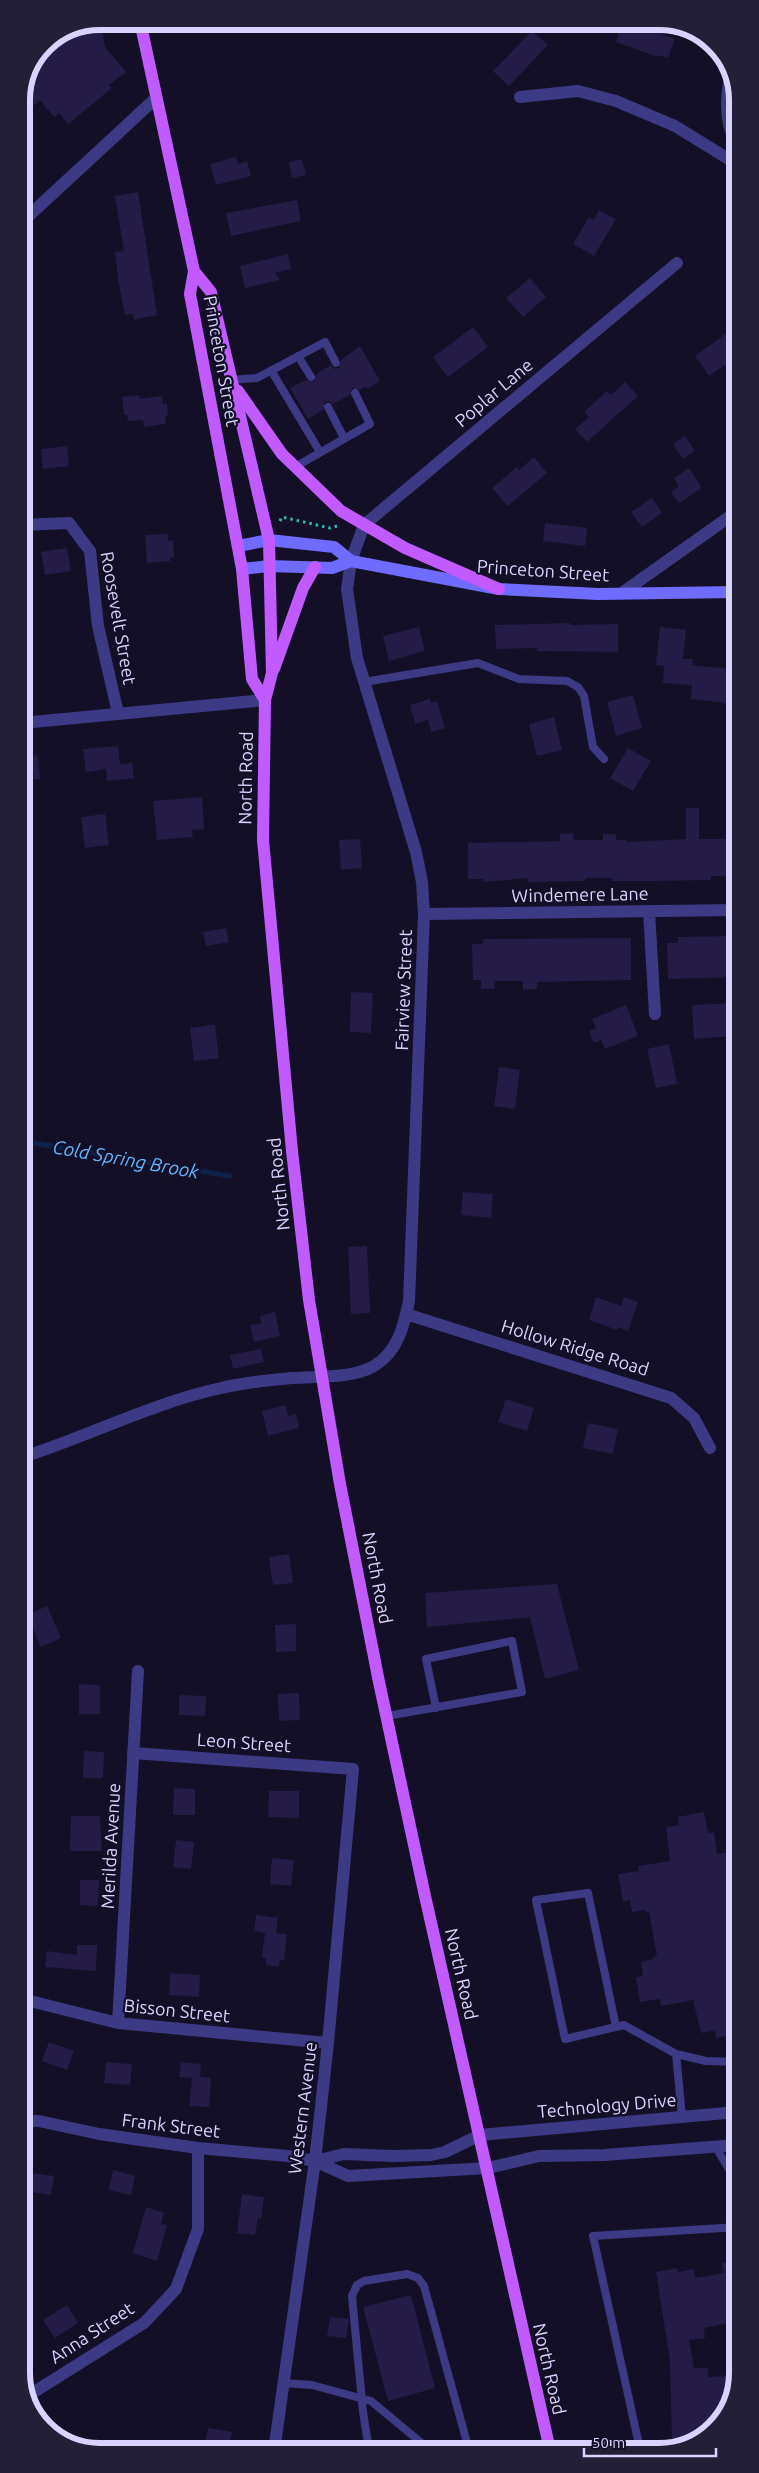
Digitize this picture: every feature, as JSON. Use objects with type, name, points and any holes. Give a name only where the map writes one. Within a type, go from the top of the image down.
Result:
[{"type":"main road","name":"Princeton Street","points":[[142,30],[194,271],[190,294],[242,570],[269,566],[332,568],[350,561]]},
{"type":"main road","name":"Princeton Street","points":[[194,271],[210,292],[269,540]]},
{"type":"main road","points":[[231,380],[282,454],[341,511],[405,548],[499,589]]},
{"type":"main road","name":"Princeton Street","points":[[238,546],[269,540],[334,547],[350,561],[499,589],[622,593],[729,592]]},
{"type":"main road","name":"North Road","points":[[269,540],[272,674],[265,700],[263,840],[293,1161],[309,1300],[340,1484],[387,1716],[425,1896],[488,2168],[548,2443]]},
{"type":"main road","points":[[272,674],[303,588],[315,567]]},
{"type":"main road","points":[[242,570],[252,679],[265,700]]},
{"type":"street","points":[[728,87],[726,93],[729,121]]},
{"type":"street","points":[[520,97],[578,91],[616,100],[675,126],[729,159]]},
{"type":"street","points":[[30,215],[156,98]]},
{"type":"street","name":"Poplar Lane","points":[[350,561],[364,525],[677,263]]},
{"type":"street","points":[[622,593],[729,517]]},
{"type":"street","name":"Roosevelt Street","points":[[30,525],[69,523],[90,551],[98,626],[118,713]]},
{"type":"street","name":"Fairview Street","points":[[30,1455],[68,1443],[124,1419],[187,1397],[222,1388],[290,1378],[360,1372],[375,1366],[386,1357],[396,1344],[406,1314],[408,1301],[424,914],[422,882],[416,852],[356,658],[347,589],[350,561]]},
{"type":"street","points":[[30,722],[265,700]]},
{"type":"street","name":"Windemere Lane","points":[[424,914],[729,910]]},
{"type":"street","points":[[649,911],[656,1014]]},
{"type":"street","name":"Hollow Ridge Road","points":[[406,1314],[671,1398],[694,1418],[710,1448]]},
{"type":"street","name":"Merilda Avenue","points":[[118,2023],[138,1672]]},
{"type":"street","name":"Leon Street","points":[[133,1753],[353,1768]]},
{"type":"street","name":"Western Avenue","points":[[275,2443],[315,2161],[328,2043],[353,1768]]},
{"type":"street","name":"Bisson Street","points":[[30,2001],[118,2023],[328,2043]]},
{"type":"street","name":"Technology Drive","points":[[480,2135],[729,2113]]},
{"type":"street","name":"Frank Street","points":[[30,2122],[39,2121],[99,2134],[198,2148],[288,2156],[315,2161],[348,2176],[488,2168]]},
{"type":"street","name":"Frank Street","points":[[315,2161],[344,2154],[432,2155],[445,2152],[480,2135]]},
{"type":"street","points":[[488,2168],[539,2156],[604,2155],[729,2145]]},
{"type":"street","name":"Anna Street","points":[[33,2393],[144,2323],[176,2288],[198,2229],[198,2148]]},
{"type":"lane","points":[[231,380],[257,378],[272,372],[325,342],[336,363]]},
{"type":"lane","points":[[298,356],[311,377]]},
{"type":"lane","points":[[272,372],[320,452]]},
{"type":"lane","points":[[295,467],[370,424],[354,393]]},
{"type":"lane","points":[[328,407],[344,438]]},
{"type":"lane","points":[[364,682],[478,664],[519,678],[567,682],[578,687],[584,696],[593,747],[604,759]]},
{"type":"lane","points":[[387,1716],[436,1708],[522,1692],[512,1641],[426,1659],[436,1708]]},
{"type":"lane","points":[[616,2027],[588,1894],[536,1900],[565,2039],[616,2027],[624,2025],[676,2054],[706,2061],[729,2062]]},
{"type":"lane","points":[[676,2054],[682,2117]]},
{"type":"lane","points":[[714,2146],[729,2170]]},
{"type":"lane","points":[[639,2443],[593,2236],[729,2228]]},
{"type":"lane","points":[[368,2443],[352,2296],[357,2285],[364,2281],[407,2274],[418,2278],[424,2286],[467,2443]]},
{"type":"lane","points":[[283,2383],[312,2385],[362,2398],[380,2406],[422,2443]]},
{"type":"path","points":[[278,526],[282,517],[330,528],[341,525]]},
{"type":"building","points":[[102,30],[105,47],[126,72],[109,85],[112,88],[68,124],[59,113],[54,117],[40,100],[30,108],[31,86],[35,73],[50,50],[73,35],[86,31]]},
{"type":"building","points":[[620,30],[649,30],[675,39],[668,58],[659,55],[658,57],[616,42]]},
{"type":"building","points":[[532,31],[548,45],[509,86],[493,71]]},
{"type":"building","points":[[236,157],[238,164],[247,161],[251,176],[216,185],[210,164]]},
{"type":"building","points":[[302,159],[306,175],[292,178],[289,162]]},
{"type":"building","points":[[138,192],[157,315],[134,320],[133,314],[125,315],[118,279],[115,252],[124,251],[115,196]]},
{"type":"building","points":[[297,200],[301,221],[231,236],[226,213]]},
{"type":"building","points":[[599,210],[616,219],[594,256],[573,244],[589,217],[594,220]]},
{"type":"building","points":[[288,254],[291,269],[275,273],[280,280],[245,288],[240,266]]},
{"type":"building","points":[[530,278],[546,297],[523,317],[506,298]]},
{"type":"building","points":[[473,327],[488,347],[448,377],[433,357]]},
{"type":"building","points":[[729,331],[729,362],[709,376],[695,356]]},
{"type":"building","points":[[360,346],[380,381],[367,389],[365,387],[360,390],[352,388],[350,395],[333,404],[329,401],[325,402],[323,410],[308,419],[290,388],[306,380],[314,382],[316,374],[331,365],[335,369],[339,368],[341,360]]},
{"type":"building","points":[[625,382],[638,396],[587,442],[575,429],[589,417],[584,412],[607,391],[611,395]]},
{"type":"building","points":[[139,395],[140,399],[162,396],[163,404],[167,404],[168,416],[165,417],[166,424],[144,427],[143,420],[128,421],[127,415],[124,415],[122,397]]},
{"type":"building","points":[[685,436],[695,451],[683,459],[673,444]]},
{"type":"building","points":[[67,446],[69,466],[43,469],[41,449]]},
{"type":"building","points":[[534,457],[547,473],[508,506],[492,488],[517,467],[519,470]]},
{"type":"building","points":[[689,468],[702,488],[679,503],[671,492],[679,486],[674,478]]},
{"type":"building","points":[[652,498],[662,513],[642,527],[631,512]]},
{"type":"building","points":[[545,523],[587,528],[585,546],[543,541]]},
{"type":"building","points":[[168,534],[168,541],[173,540],[174,557],[170,558],[170,561],[147,563],[145,535]]},
{"type":"building","points":[[67,548],[71,571],[45,575],[41,552]]},
{"type":"building","points":[[570,623],[570,625],[618,624],[618,652],[537,651],[537,648],[496,649],[495,625]]},
{"type":"building","points":[[419,627],[425,651],[389,661],[383,636]]},
{"type":"building","points":[[660,627],[686,630],[683,659],[693,659],[692,665],[729,669],[729,703],[691,699],[692,685],[663,683],[664,666],[656,665]]},
{"type":"building","points":[[633,695],[642,728],[616,736],[607,702]]},
{"type":"building","points":[[430,699],[431,703],[437,701],[445,728],[431,732],[428,720],[415,724],[410,705]]},
{"type":"building","points":[[554,717],[562,750],[537,756],[529,724]]},
{"type":"building","points":[[118,746],[120,764],[132,763],[134,778],[107,781],[106,769],[86,772],[83,749]]},
{"type":"building","points":[[628,748],[651,761],[633,791],[610,778]]},
{"type":"building","points":[[37,755],[40,779],[30,780],[30,756]]},
{"type":"building","points":[[202,797],[204,829],[192,830],[193,837],[157,840],[153,801]]},
{"type":"building","points":[[686,808],[699,808],[699,839],[729,839],[729,876],[711,876],[711,880],[653,881],[612,881],[612,878],[585,878],[585,881],[528,882],[528,878],[484,882],[484,879],[468,879],[468,843],[560,841],[560,834],[573,833],[574,840],[603,840],[603,834],[616,834],[616,840],[627,840],[627,842],[686,839]]},
{"type":"building","points":[[105,814],[109,845],[85,848],[81,817]]},
{"type":"building","points":[[360,839],[362,868],[341,870],[339,840]]},
{"type":"building","points":[[226,928],[229,942],[206,946],[203,932]]},
{"type":"building","points":[[729,936],[729,977],[668,979],[667,943],[678,943],[678,937]]},
{"type":"building","points":[[631,938],[631,980],[537,982],[537,989],[523,990],[523,981],[494,981],[495,989],[481,989],[481,980],[473,980],[472,944],[483,944],[483,939]]},
{"type":"building","points":[[351,992],[373,993],[371,1033],[350,1032]]},
{"type":"building","points":[[729,1003],[729,1036],[694,1039],[692,1005]]},
{"type":"building","points":[[626,1005],[638,1036],[605,1049],[601,1040],[594,1043],[589,1031],[596,1028],[592,1019]]},
{"type":"building","points":[[215,1025],[219,1058],[194,1061],[190,1028]]},
{"type":"building","points":[[669,1044],[677,1084],[656,1088],[647,1049]]},
{"type":"building","points":[[499,1067],[520,1070],[515,1109],[494,1106]]},
{"type":"building","points":[[463,1192],[493,1194],[491,1218],[461,1215]]},
{"type":"building","points":[[367,1246],[370,1313],[351,1314],[348,1247]]},
{"type":"building","points":[[596,1297],[621,1306],[624,1297],[638,1302],[628,1331],[617,1327],[617,1330],[589,1320]]},
{"type":"building","points":[[275,1312],[280,1336],[254,1342],[250,1325],[261,1323],[260,1316]]},
{"type":"building","points":[[261,1349],[264,1362],[233,1369],[230,1355]]},
{"type":"building","points":[[506,1399],[534,1408],[527,1431],[498,1422]]},
{"type":"building","points":[[286,1405],[288,1416],[296,1414],[299,1428],[268,1436],[262,1411]]},
{"type":"building","points":[[588,1423],[618,1429],[613,1454],[583,1448]]},
{"type":"building","points":[[289,1554],[293,1583],[273,1585],[269,1557]]},
{"type":"building","points":[[557,1584],[579,1670],[545,1679],[530,1617],[427,1627],[425,1593]]},
{"type":"building","points":[[47,1606],[61,1638],[41,1647],[30,1622],[30,1614]]},
{"type":"building","points":[[296,1624],[296,1651],[276,1652],[275,1625]]},
{"type":"building","points":[[79,1684],[100,1685],[100,1714],[79,1714]]},
{"type":"building","points":[[299,1693],[300,1720],[279,1721],[278,1694]]},
{"type":"building","points":[[179,1695],[206,1696],[205,1716],[179,1715]]},
{"type":"building","points":[[84,1751],[104,1752],[103,1778],[83,1778]]},
{"type":"building","points":[[174,1788],[195,1789],[195,1815],[173,1815]]},
{"type":"building","points":[[269,1791],[299,1791],[299,1818],[268,1817]]},
{"type":"building","points":[[704,1812],[708,1833],[714,1832],[717,1854],[729,1852],[729,2036],[716,2038],[715,2030],[701,2033],[693,2000],[661,2006],[660,1999],[640,2002],[636,1977],[643,1976],[641,1962],[657,1956],[649,1912],[646,1913],[646,1910],[632,1912],[630,1900],[623,1902],[618,1874],[639,1871],[638,1866],[670,1861],[666,1827],[679,1825],[678,1817]]},
{"type":"building","points":[[71,1816],[100,1816],[102,1851],[70,1851]]},
{"type":"building","points":[[176,1840],[194,1842],[191,1869],[173,1867]]},
{"type":"building","points":[[272,1858],[294,1860],[291,1886],[270,1884]]},
{"type":"building","points":[[80,1880],[99,1880],[98,1906],[80,1905]]},
{"type":"building","points":[[256,1915],[278,1918],[276,1933],[287,1934],[284,1960],[280,1960],[279,1967],[266,1965],[266,1958],[262,1958],[265,1933],[254,1931]]},
{"type":"building","points":[[77,1945],[97,1945],[96,1971],[45,1967],[47,1951],[77,1955]]},
{"type":"building","points":[[170,1973],[200,1975],[199,1997],[169,1995]]},
{"type":"building","points":[[49,2042],[74,2051],[67,2070],[42,2061]]},
{"type":"building","points":[[106,2062],[132,2064],[130,2085],[104,2083]]},
{"type":"building","points":[[181,2062],[201,2064],[200,2077],[211,2078],[209,2107],[189,2106],[192,2078],[179,2077]]},
{"type":"building","points":[[113,2170],[135,2176],[131,2195],[109,2190]]},
{"type":"building","points":[[30,2173],[54,2176],[51,2195],[30,2192]]},
{"type":"building","points":[[242,2194],[264,2197],[261,2219],[258,2218],[255,2235],[237,2233]]},
{"type":"building","points":[[146,2207],[164,2213],[161,2224],[167,2225],[157,2261],[133,2253]]},
{"type":"building","points":[[722,2263],[729,2263],[729,2323],[704,2328],[705,2338],[689,2340],[694,2368],[708,2368],[708,2377],[729,2376],[728,2387],[720,2408],[705,2426],[690,2436],[672,2440],[670,2361],[656,2272],[677,2268],[678,2272],[694,2269],[695,2278],[724,2273]]},
{"type":"building","points":[[411,2295],[435,2388],[388,2401],[363,2307]]},
{"type":"building","points":[[67,2305],[78,2323],[55,2338],[43,2320]]},
{"type":"building","points":[[330,2317],[349,2319],[346,2338],[327,2336]]},
{"type":"building","points":[[208,2428],[232,2432],[230,2443],[205,2443]]},
{"type":"waterway","name":"Cold Spring Brook","points":[[30,1142],[230,1176]]}]
